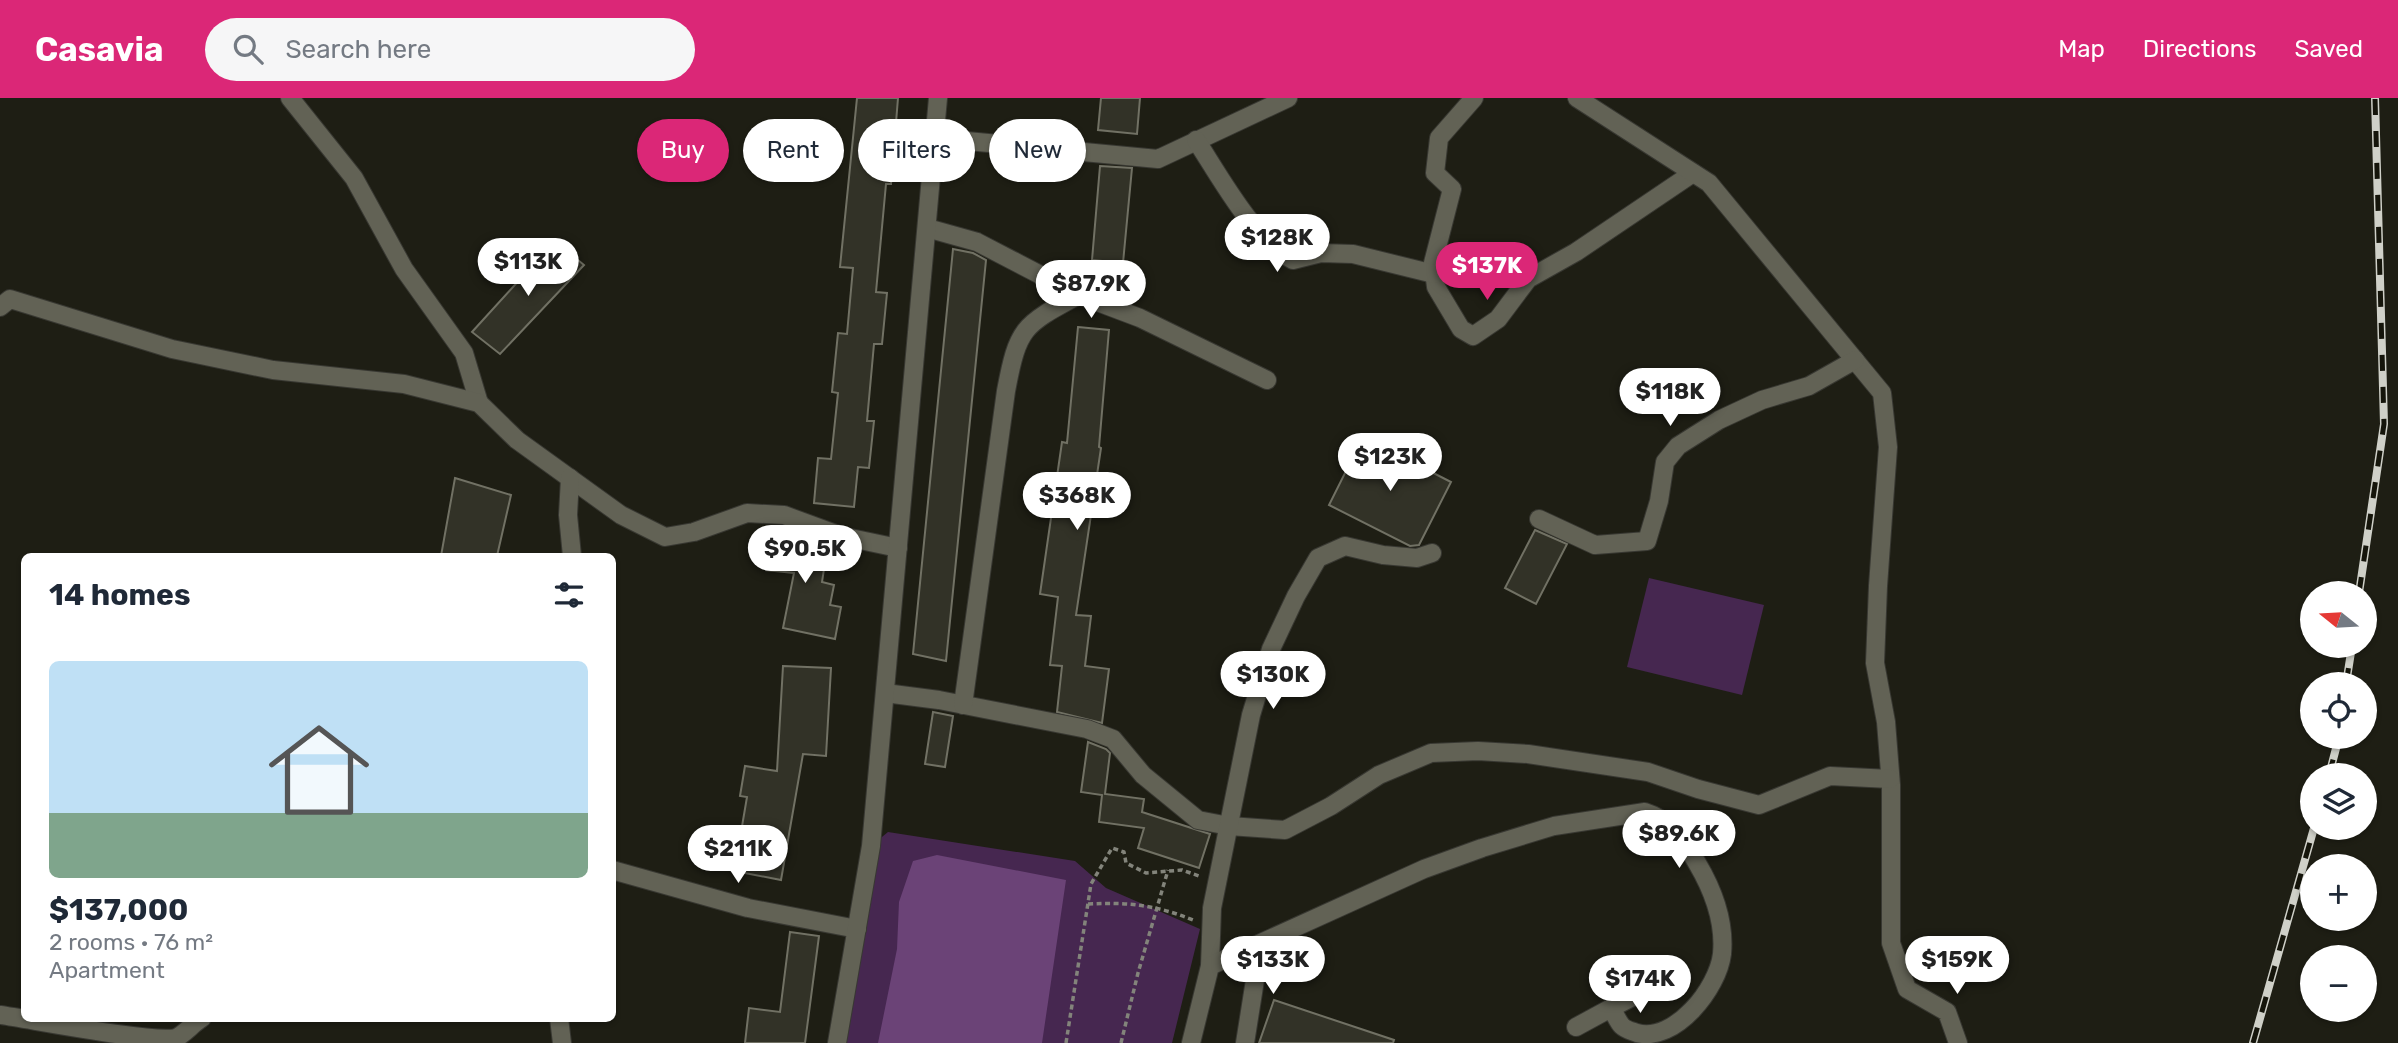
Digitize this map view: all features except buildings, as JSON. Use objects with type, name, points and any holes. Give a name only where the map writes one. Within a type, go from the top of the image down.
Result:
[{"type":"street","points":[[290,98],[354,178],[404,269],[464,353],[479,404]]},
{"type":"street","points":[[936,119],[938,98]]},
{"type":"street","points":[[975,142],[1157,159],[1289,98]]},
{"type":"street","points":[[1474,98],[1439,138],[1435,173],[1452,189],[1433,262],[1436,287],[1461,329],[1473,336],[1498,319],[1528,279],[1576,252],[1693,173]]},
{"type":"street","points":[[1577,98],[1709,183],[1882,393],[1888,447],[1875,663],[1885,722],[1890,779],[1891,943],[1907,989],[1947,1012],[1958,1043]]},
{"type":"street","points":[[1196,141],[1242,211],[1280,254],[1293,260],[1321,253],[1353,254],[1434,274]]},
{"type":"street","points":[[837,1043],[871,846],[931,182]]},
{"type":"street","points":[[927,228],[977,242],[1079,295],[1140,318],[1267,380]]},
{"type":"street","points":[[964,705],[1006,391],[1014,351],[1026,328],[1046,313],[1079,295]]},
{"type":"street","points":[[0,306],[10,299],[172,349],[273,370],[404,384],[479,404],[517,440],[621,515],[665,537],[694,532],[747,513],[784,516],[841,536],[898,548]]},
{"type":"street","points":[[1539,519],[1595,544],[1647,541],[1659,501],[1665,461],[1678,446],[1719,420],[1762,400],[1809,387],[1856,360]]},
{"type":"street","points":[[570,478],[568,515],[572,553]]},
{"type":"street","points":[[1191,1043],[1210,966],[1212,908],[1251,715],[1271,649],[1296,596],[1318,558],[1345,546],[1383,555],[1417,558],[1432,553]]},
{"type":"street","points":[[885,693],[1087,729],[1112,739],[1143,775],[1198,820],[1229,826],[1285,830],[1331,806],[1379,775],[1431,753],[1479,751],[1528,754],[1648,772],[1759,805],[1830,776],[1890,779]]},
{"type":"street","points":[[1210,966],[1424,869],[1482,848],[1553,826],[1645,812],[1659,816],[1669,824],[1680,836],[1703,874],[1718,909],[1723,936],[1722,956],[1716,977],[1707,993],[1692,1012],[1665,1031],[1655,1035],[1623,1028],[1611,1008]]},
{"type":"street","points":[[616,871],[748,908],[857,929]]},
{"type":"street","points":[[1245,1043],[1255,980],[1246,949]]},
{"type":"street","points":[[1576,1027],[1650,988]]},
{"type":"street","points":[[0,1015],[21,1019]]},
{"type":"street","points":[[37,1022],[123,1038],[160,1041],[176,1038],[197,1022]]},
{"type":"street","points":[[559,1022],[562,1043]]},
{"type":"path","points":[[1066,1043],[1091,884],[1112,848],[1124,852],[1126,863],[1146,873],[1182,870],[1200,876]]},
{"type":"path","points":[[1121,1043],[1168,870]]},
{"type":"path","points":[[1088,904],[1114,903],[1157,907],[1211,928]]},
{"type":"shaded area","points":[[1649,578],[1764,605],[1742,695],[1627,667]]},
{"type":"shaded area","points":[[888,832],[1075,861],[1106,888],[1200,929],[1172,1043],[837,1043],[871,846]]},
{"type":"shaded area","points":[[937,855],[1066,880],[1042,1043],[878,1043],[897,949],[899,902],[913,861]]},
{"type":"railway","points":[[2361,581],[2384,424],[2375,98]]},
{"type":"railway","points":[[2348,672],[2350,658]]},
{"type":"railway","points":[[2332,763],[2336,749]]},
{"type":"railway","points":[[2253,1043],[2311,840]]}]
